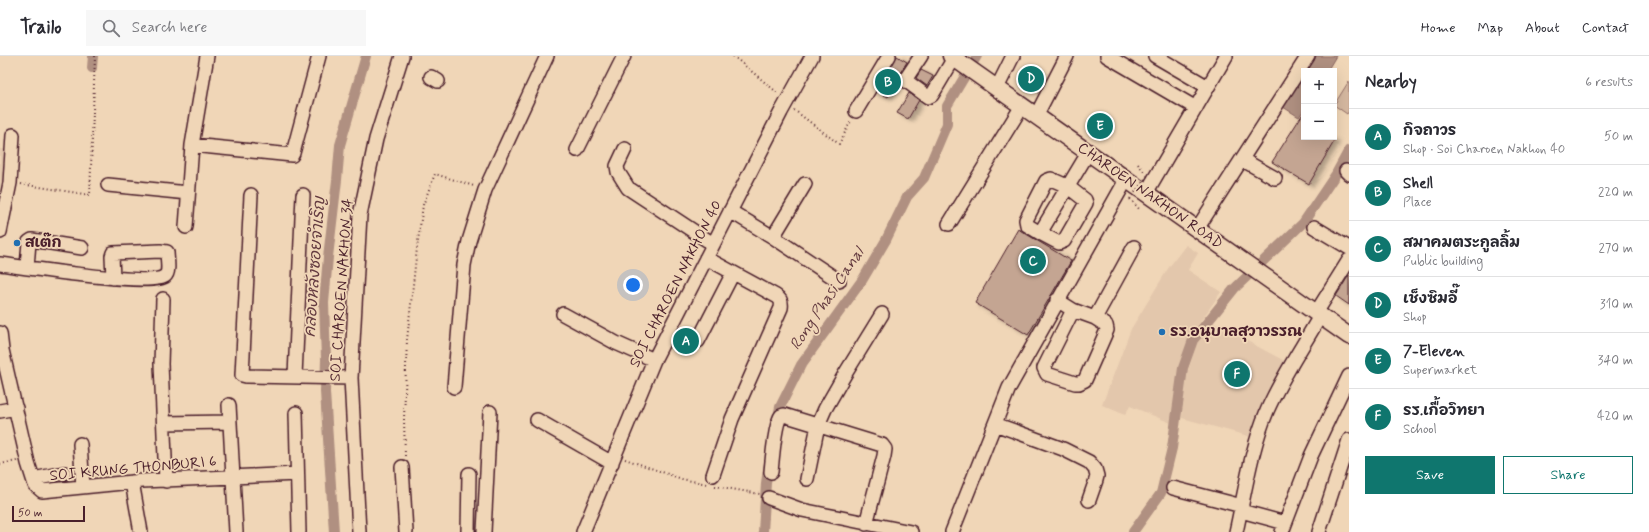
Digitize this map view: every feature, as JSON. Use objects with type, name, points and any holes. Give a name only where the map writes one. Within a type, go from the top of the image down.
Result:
[{"type":"main road","name":"CHAROEN NAKHON ROAD","points":[[961,63],[1349,336]]},
{"type":"street","points":[[186,227],[192,145],[208,56]]},
{"type":"street","points":[[192,145],[292,155],[294,153],[318,56]]},
{"type":"street","name":"SOI CHAROEN NAKHON 34","points":[[359,532],[351,378],[360,215],[376,139],[402,56]]},
{"type":"street","points":[[454,387],[464,265],[469,241],[484,190],[547,56]]},
{"type":"street","points":[[577,150],[624,56]]},
{"type":"street","name":"SOI CHAROEN NAKHON 40","points":[[583,532],[654,360],[786,103],[812,56]]},
{"type":"street","points":[[856,111],[889,56]]},
{"type":"street","points":[[921,56],[905,80],[928,96],[932,95],[961,63]]},
{"type":"street","points":[[997,88],[1013,56]]},
{"type":"street","points":[[1036,116],[1067,56]]},
{"type":"street","points":[[1107,56],[1196,108]]},
{"type":"street","points":[[1155,56],[1208,87]]},
{"type":"street","points":[[1146,193],[1226,56]]},
{"type":"street","points":[[1197,229],[1243,160],[1308,56]]},
{"type":"street","points":[[949,224],[1022,106]]},
{"type":"street","points":[[0,232],[10,183],[13,135]]},
{"type":"street","points":[[625,149],[617,166],[618,172],[628,188],[713,244]]},
{"type":"street","points":[[1040,233],[1088,153]]},
{"type":"street","points":[[1243,160],[1275,178]]},
{"type":"street","points":[[1051,179],[1067,186],[1082,196],[1086,203],[1061,243],[1040,233],[1027,225],[1026,220],[1046,181],[1051,179]]},
{"type":"street","points":[[952,532],[1008,388],[1126,180]]},
{"type":"street","points":[[773,237],[806,184]]},
{"type":"street","points":[[108,185],[188,193]]},
{"type":"street","points":[[251,195],[242,374],[246,376],[351,378]]},
{"type":"street","points":[[295,376],[302,195]]},
{"type":"street","points":[[730,211],[773,237],[839,281]]},
{"type":"street","points":[[1314,228],[1349,248]]},
{"type":"street","points":[[27,267],[29,242],[32,240],[82,248]]},
{"type":"street","points":[[1095,318],[1134,247]]},
{"type":"street","points":[[706,258],[780,298],[782,303],[732,419],[713,475]]},
{"type":"street","points":[[1236,532],[1256,447],[1266,413],[1318,314],[1348,262]]},
{"type":"street","points":[[0,264],[113,278]]},
{"type":"street","points":[[698,340],[733,273]]},
{"type":"street","points":[[163,299],[161,364],[166,481]]},
{"type":"street","points":[[1057,300],[1073,310],[1095,318],[1105,324],[1106,330],[1085,380],[1079,383],[1047,374],[1044,368],[1073,310]]},
{"type":"street","points":[[563,314],[654,360]]},
{"type":"street","points":[[807,479],[818,425],[825,409],[882,314]]},
{"type":"street","name":"SOI KRUNG THONBURI 6","points":[[0,333],[1,350],[36,488],[46,492],[132,482],[297,474]]},
{"type":"street","points":[[1173,488],[1241,508],[1283,527],[1311,456],[1349,376]]},
{"type":"street","points":[[229,406],[236,532]]},
{"type":"street","points":[[0,411],[16,408]]},
{"type":"street","points":[[484,532],[490,412]]},
{"type":"street","points":[[296,413],[299,532]]},
{"type":"street","points":[[771,472],[780,418],[784,415],[882,445],[885,449],[884,456],[866,524]]},
{"type":"street","points":[[537,420],[613,459]]},
{"type":"street","points":[[164,423],[230,422]]},
{"type":"street","points":[[994,424],[1063,449],[1089,462],[1094,469],[1096,476],[1089,500]]},
{"type":"street","points":[[1319,532],[1349,440]]},
{"type":"street","points":[[80,444],[83,487]]},
{"type":"street","points":[[402,467],[406,532]]},
{"type":"street","points":[[33,479],[64,473]]},
{"type":"street","points":[[468,532],[469,474]]},
{"type":"street","points":[[132,482],[141,532]]},
{"type":"street","points":[[765,496],[802,510],[911,532]]},
{"type":"path","points":[[10,183],[90,195],[95,56]]},
{"type":"path","points":[[733,56],[783,98],[786,103],[839,144],[856,111]]},
{"type":"path","points":[[1138,164],[1148,175],[1130,199],[1140,210]]},
{"type":"path","points":[[402,467],[405,462],[404,419],[407,340],[416,248],[424,205],[435,174],[484,190]]},
{"type":"path","points":[[0,464],[28,459]]},
{"type":"path","points":[[613,459],[682,479],[765,496]]},
{"type":"shaded area","points":[[1314,56],[1336,56],[1329,68],[1307,68]]},
{"type":"shaded area","points":[[1301,78],[1301,114],[1299,117],[1283,107]]},
{"type":"shaded area","points":[[1349,81],[1349,111],[1347,114],[1337,107],[1337,100]]},
{"type":"shaded area","points":[[0,149],[4,149],[0,224]]},
{"type":"shaded area","name":"รร.อนุบาลสุวาวรรณ","points":[[1186,245],[1198,253],[1188,270],[1221,292],[1191,335],[1178,373],[1171,423],[1130,406],[1125,415],[1102,405],[1131,329],[1169,267]]},
{"type":"shaded area","points":[[1212,322],[1292,365],[1259,439],[1182,418],[1184,383],[1197,343]]},
{"type":"building","points":[[897,56],[907,62],[898,76],[888,97],[877,91]]},
{"type":"building","points":[[921,70],[933,76],[927,86],[916,78]]},
{"type":"building","points":[[909,93],[919,100],[908,119],[897,113]]},
{"type":"building","points":[[1301,117],[1301,140],[1335,140],[1309,184],[1272,162]]},
{"type":"building","points":[[1018,229],[1071,261],[1028,335],[975,303]]},
{"type":"building","points":[[1349,275],[1349,305],[1336,296]]},
{"type":"waterway","points":[[92,68],[93,56]]},
{"type":"waterway","name":"คลองหลังซอยจำเริญ","points":[[334,532],[325,392],[326,359],[324,303],[340,145],[366,56]]},
{"type":"waterway","name":"Rong Phasi Canal","points":[[777,422],[780,407],[801,365],[863,279],[886,240],[907,197],[924,178],[947,124],[947,106],[977,56]]},
{"type":"waterway","points":[[1133,532],[1161,493],[1172,448],[1183,368],[1193,340],[1234,289],[1303,223],[1336,174],[1349,150]]},
{"type":"waterway","name":"Rong Phasi Canal","points":[[763,532],[766,483],[769,463]]},
{"type":"place","name":"เช็งซิมอี๊","points":[[1031,79]]},
{"type":"place","name":"Shell","points":[[888,82]]},
{"type":"place","name":"7-Eleven","points":[[1100,126]]},
{"type":"place","name":"สเต๊ก","points":[[17,243]]},
{"type":"place","name":"สมาคมตระกูลลิ้ม","points":[[1033,261]]},
{"type":"place","name":"รร.อนุบาลสุวาวรรณ","points":[[1162,332]]},
{"type":"place","name":"กิจถาวร","points":[[686,341]]},
{"type":"place","name":"รร.เกื้อวิทยา","points":[[1237,374]]}]
